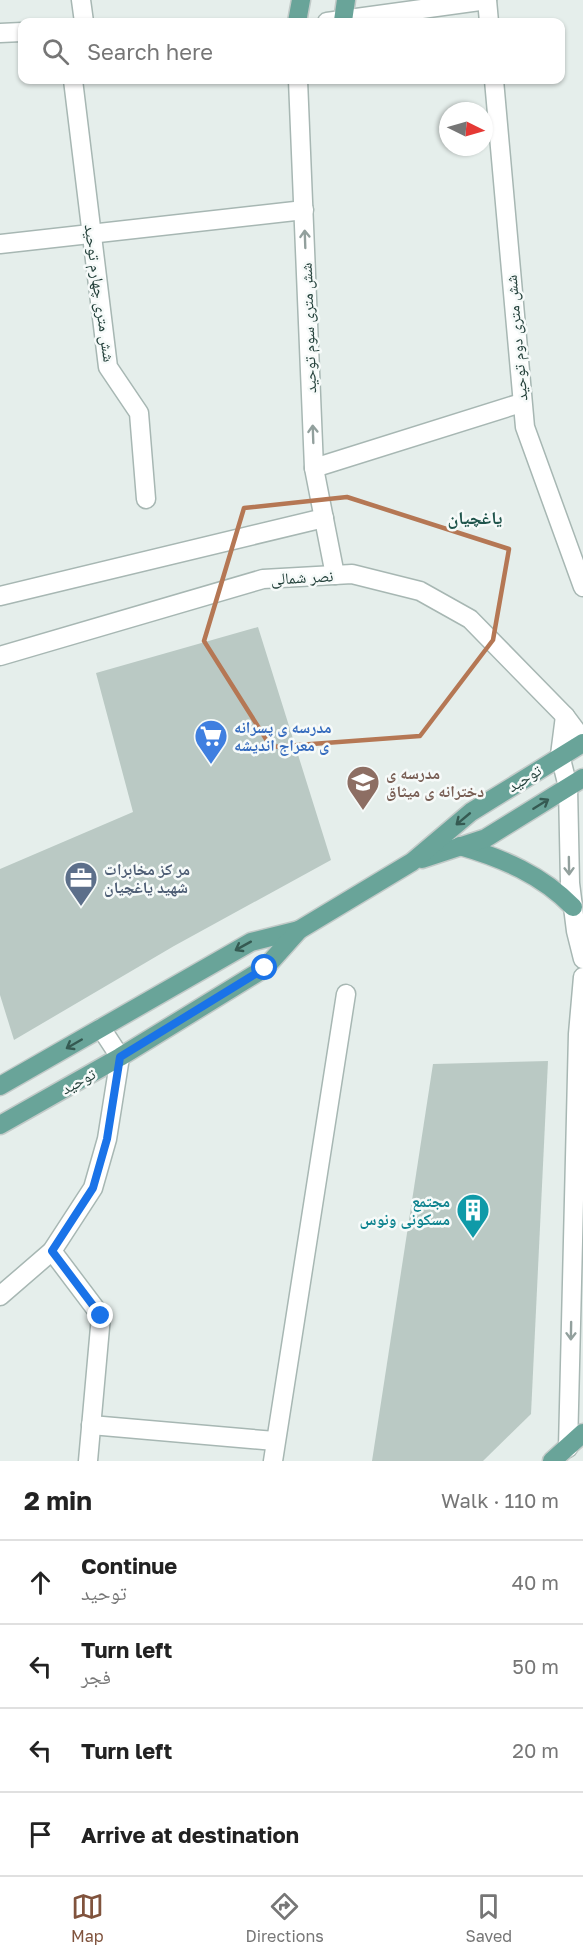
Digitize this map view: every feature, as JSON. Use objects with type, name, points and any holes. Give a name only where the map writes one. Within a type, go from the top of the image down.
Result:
[{"type":"main road","points":[[298,18],[300,0]]},
{"type":"main road","points":[[337,18],[346,0]]},
{"type":"main road","name":"توحید","points":[[0,1125],[120,1057],[265,968],[299,930],[412,862],[471,812],[583,742]]},
{"type":"main road","name":"توحید","points":[[412,862],[486,838],[576,783]]},
{"type":"main road","points":[[460,846],[489,854],[542,880],[573,907]]},
{"type":"main road","name":"توحید","points":[[0,1086],[250,942],[299,930]]},
{"type":"main road","points":[[552,1461],[583,1433]]},
{"type":"street","points":[[81,0],[83,18]]},
{"type":"street","points":[[363,18],[487,0],[489,18]]},
{"type":"street","points":[[0,33],[18,32]]},
{"type":"street","name":"شش متری چهارم توحید","points":[[73,84],[108,367],[139,413],[146,499]]},
{"type":"street","name":"شش متری سوم توحید","points":[[298,84],[314,468],[335,575]]},
{"type":"street","name":"شش متری دوم توحید","points":[[494,84],[521,403],[525,427],[583,587]]},
{"type":"street","points":[[0,244],[304,210]]},
{"type":"street","points":[[314,468],[521,403]]},
{"type":"street","points":[[0,596],[324,518]]},
{"type":"street","name":"نصر شمالی","points":[[0,656],[263,579],[352,574],[420,591],[470,619],[565,716],[583,742]]},
{"type":"street","points":[[565,716],[560,755],[576,783],[570,883],[576,931],[583,959]]},
{"type":"street","points":[[568,1448],[583,977]]},
{"type":"street","points":[[273,1461],[346,994]]},
{"type":"street","points":[[0,1296],[52,1251],[93,1188],[107,1139],[120,1057],[101,1028]]},
{"type":"street","points":[[52,1251],[101,1316],[88,1461]]},
{"type":"street","points":[[572,1272],[583,1307]]},
{"type":"street","points":[[91,1425],[275,1441]]},
{"type":"highlighted area","points":[[347,497],[509,549],[493,640],[420,736],[271,747],[204,641],[244,508]]},
{"type":"building","name":"مدرسه ی پسرانه ی معراج اندیشه","points":[[258,627],[331,860],[174,946],[14,1040],[0,995],[0,869],[133,812],[96,673]]},
{"type":"building","name":"مجتمع مسکونی ونوس","points":[[548,1061],[531,1414],[483,1461],[372,1461],[433,1064]]},
{"type":"place","name":"مدرسه ی پسرانه ی معراج اندیشه","points":[[211,765]]},
{"type":"place","name":"مدرسه ی دخترانه ی میثاق","points":[[363,811]]},
{"type":"place","name":"مر کز مخابرات شهید یاغچیان","points":[[81,907]]},
{"type":"place","name":"مجتمع مسکونی ونوس","points":[[473,1239]]},
{"type":"district","name":"یاغچیان","points":[[475,517]]},
{"type":"route","points":[[101,1316],[52,1251],[93,1188],[107,1139],[120,1057],[265,968]]}]
